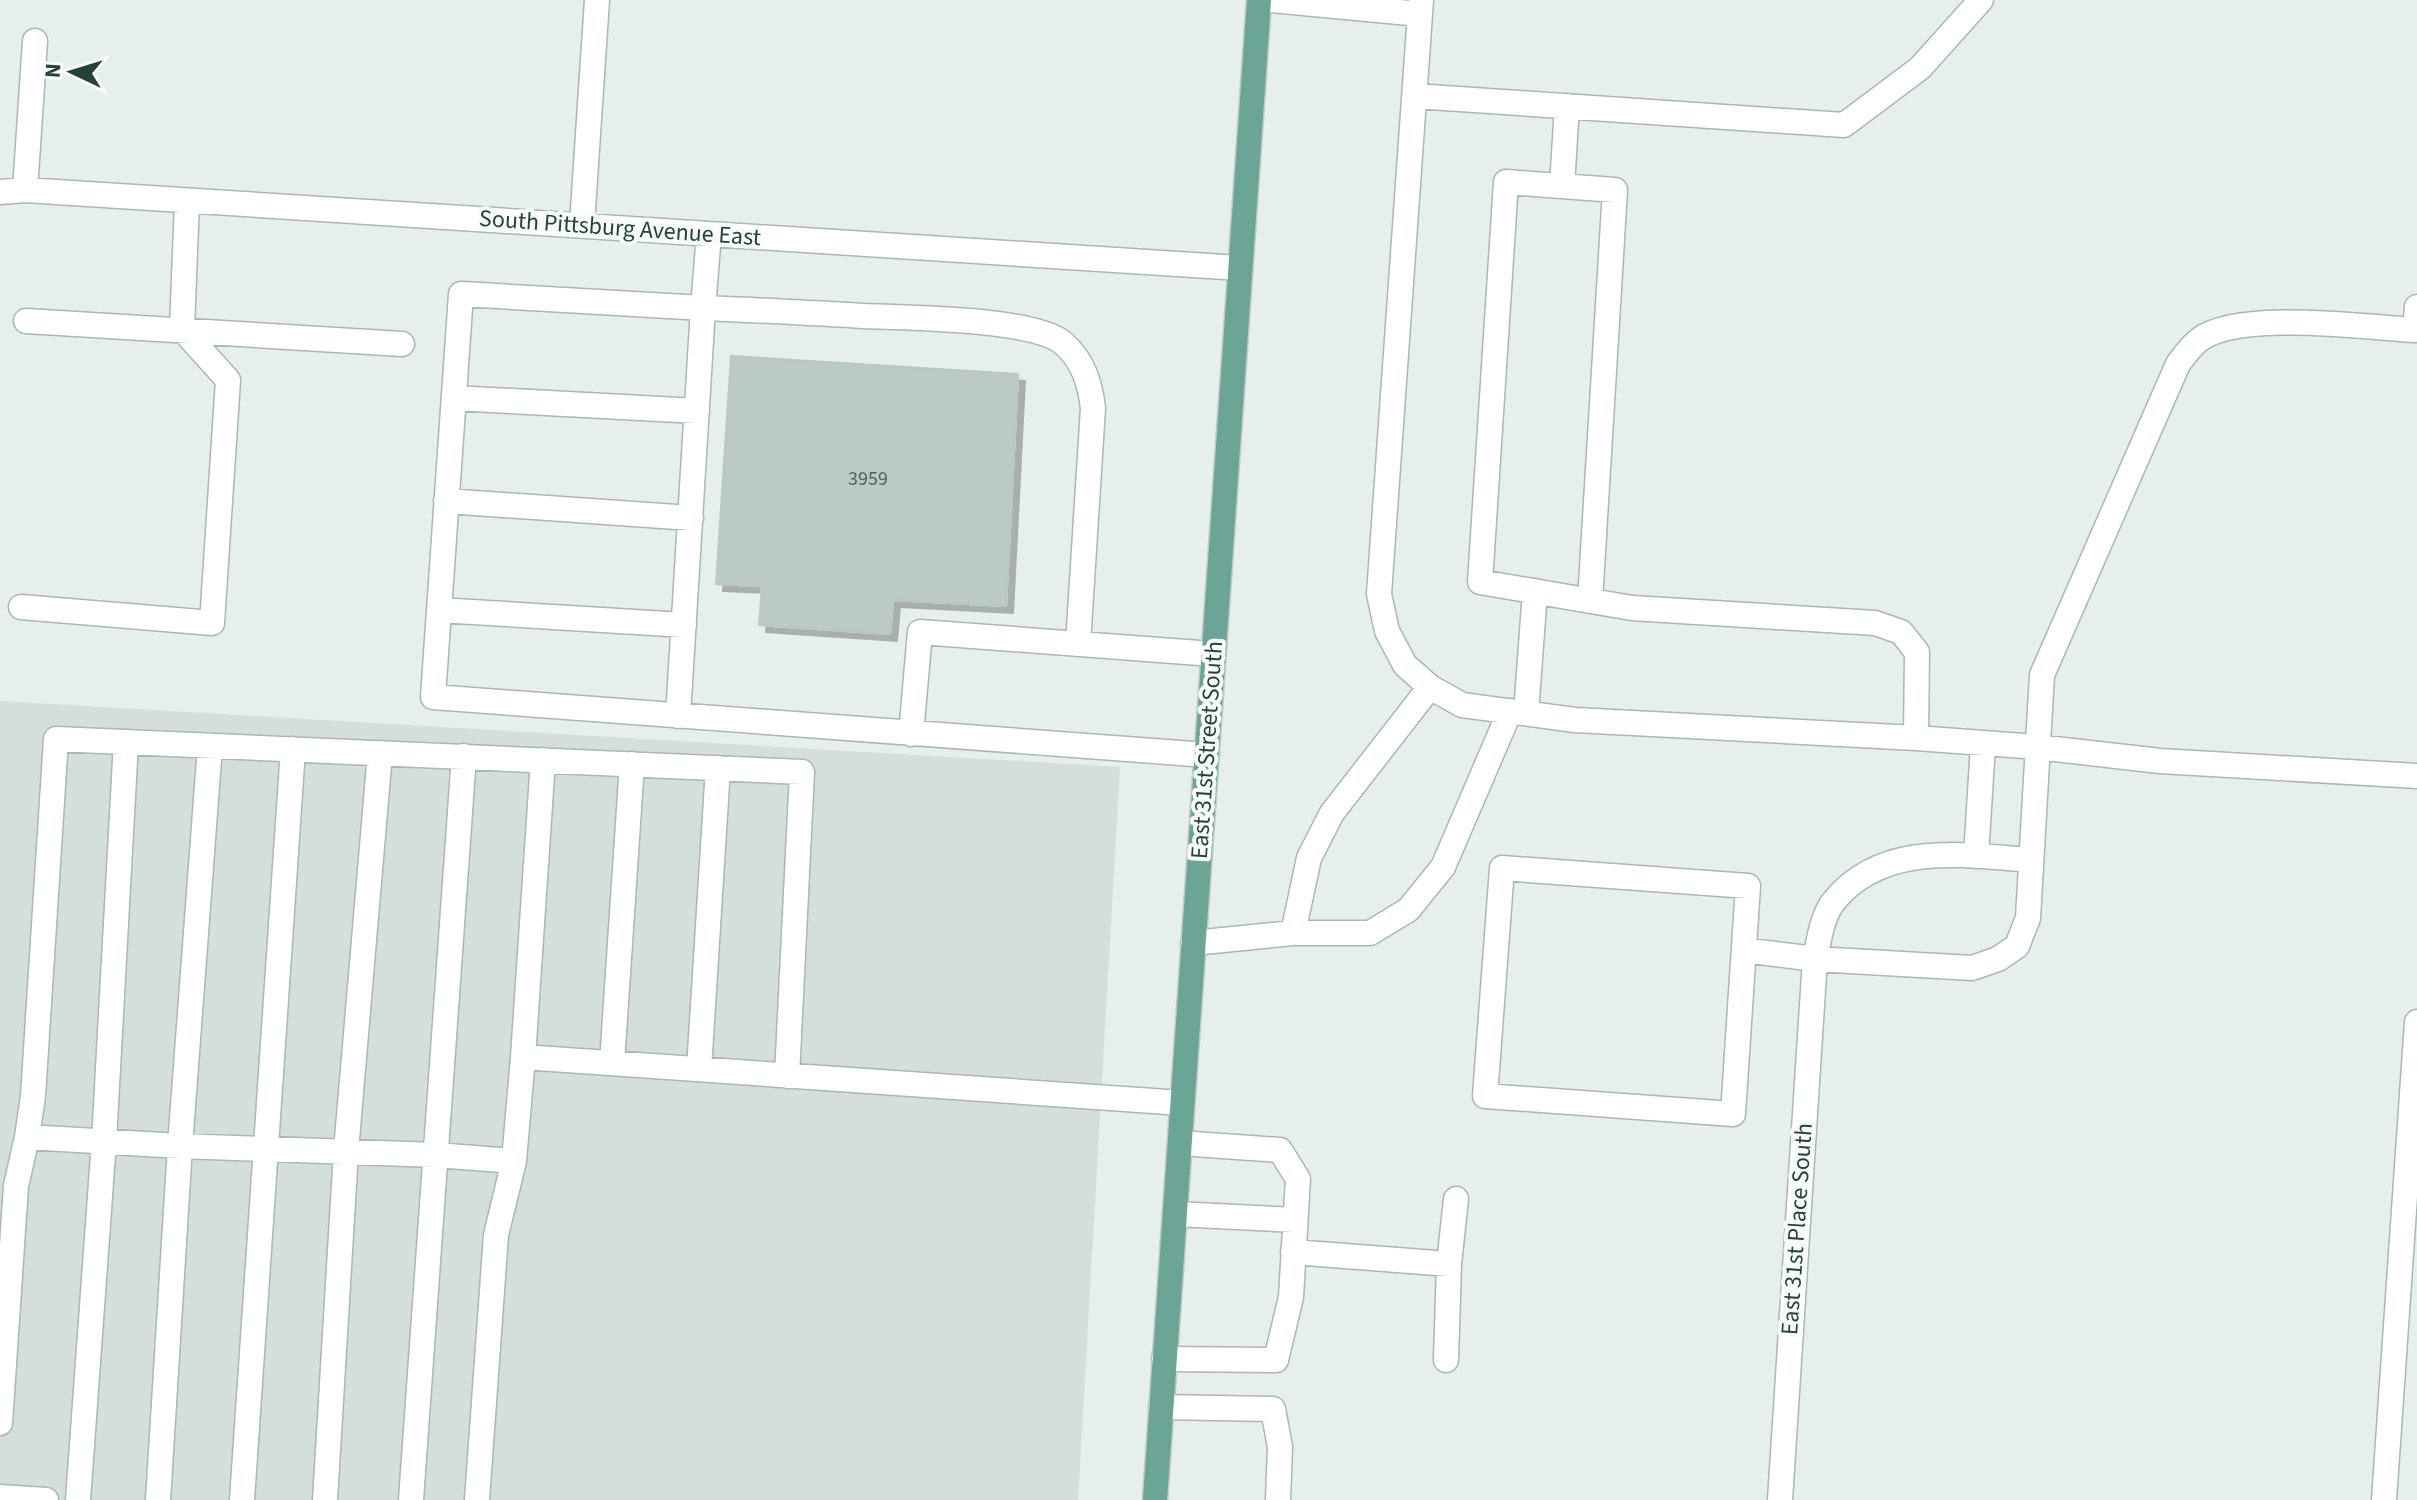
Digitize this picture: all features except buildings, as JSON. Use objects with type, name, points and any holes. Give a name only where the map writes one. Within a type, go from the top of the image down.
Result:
[{"type":"main road","name":"East 31st Street South","points":[[1155,1500],[1259,0]]},
{"type":"street","points":[[582,224],[597,0]]},
{"type":"street","points":[[1270,0],[1421,7],[1379,594],[1387,631],[1405,665],[1430,687],[1462,705],[1575,720],[1916,738],[2160,761],[2417,776]]},
{"type":"street","points":[[1415,96],[1844,125],[1920,68],[1981,0]]},
{"type":"street","points":[[25,190],[35,41]]},
{"type":"street","points":[[1562,186],[1567,106]]},
{"type":"street","points":[[1590,601],[1615,190],[1506,182],[1480,582],[1535,591],[1590,601],[1632,608],[1875,623],[1901,632],[1917,652],[1916,738]]},
{"type":"street","name":"South Pittsburg Avenue East","points":[[0,192],[25,190],[582,224],[1240,268]]},
{"type":"street","points":[[21,607],[212,623],[228,380],[182,329],[187,201]]},
{"type":"street","points":[[678,716],[709,234]]},
{"type":"street","points":[[1078,644],[1093,408],[1090,383],[1079,362],[1063,343],[1048,334],[992,324],[461,294],[433,697],[1207,755]]},
{"type":"street","points":[[1744,950],[1815,959],[1972,968],[1998,959],[2017,946],[2028,918],[2042,675],[2178,364],[2199,340],[2230,326],[2264,322],[2415,330],[2417,307]]},
{"type":"street","points":[[26,321],[402,344]]},
{"type":"street","points":[[454,398],[697,411]]},
{"type":"street","points":[[446,501],[691,518]]},
{"type":"street","points":[[1193,943],[1293,933],[1370,933],[1408,910],[1443,867],[1518,712],[1535,591]]},
{"type":"street","points":[[439,610],[684,625]]},
{"type":"street","points":[[911,734],[920,632],[1213,654]]},
{"type":"street","points":[[1293,933],[1309,858],[1332,813],[1430,687]]},
{"type":"street","points":[[0,1423],[8,1183],[27,1137],[33,1096],[56,739],[802,772],[787,1076]]},
{"type":"street","points":[[78,1500],[104,1141],[126,742]]},
{"type":"street","points":[[1976,856],[1983,745]]},
{"type":"street","points":[[158,1500],[180,1146],[210,746]]},
{"type":"street","points":[[242,1500],[293,749]]},
{"type":"street","points":[[325,1500],[346,1151],[380,753]]},
{"type":"street","points":[[411,1500],[464,756]]},
{"type":"street","points":[[477,1500],[496,1235],[514,1161],[543,760]]},
{"type":"street","points":[[612,1063],[632,764]]},
{"type":"street","points":[[699,1069],[718,768]]},
{"type":"street","name":"East 31st Place South","points":[[1780,1500],[1815,959],[1821,929],[1833,902],[1858,879],[1901,858],[1935,853],[2031,860]]},
{"type":"street","points":[[1502,868],[1748,886],[1744,950],[1733,1114],[1485,1096],[1502,868]]},
{"type":"street","points":[[2384,1500],[2414,1136],[2417,1022]]},
{"type":"street","points":[[523,1057],[1182,1103]]},
{"type":"street","points":[[27,1137],[514,1161]]},
{"type":"street","points":[[1164,1359],[1276,1360],[1291,1297],[1298,1179],[1280,1150],[1180,1143]]},
{"type":"street","points":[[1446,1360],[1449,1264],[1456,1199]]},
{"type":"street","points":[[1175,1214],[1295,1220]]},
{"type":"street","points":[[1293,1252],[1449,1264]]},
{"type":"street","points":[[1161,1407],[1273,1409],[1280,1447],[1278,1500]]},
{"type":"street","points":[[0,1497],[46,1500]]},
{"type":"street","points":[[1155,1500],[1162,1500]]},
{"type":"shaded area","points":[[0,701],[1120,767],[1078,1500],[0,1500]]}]
